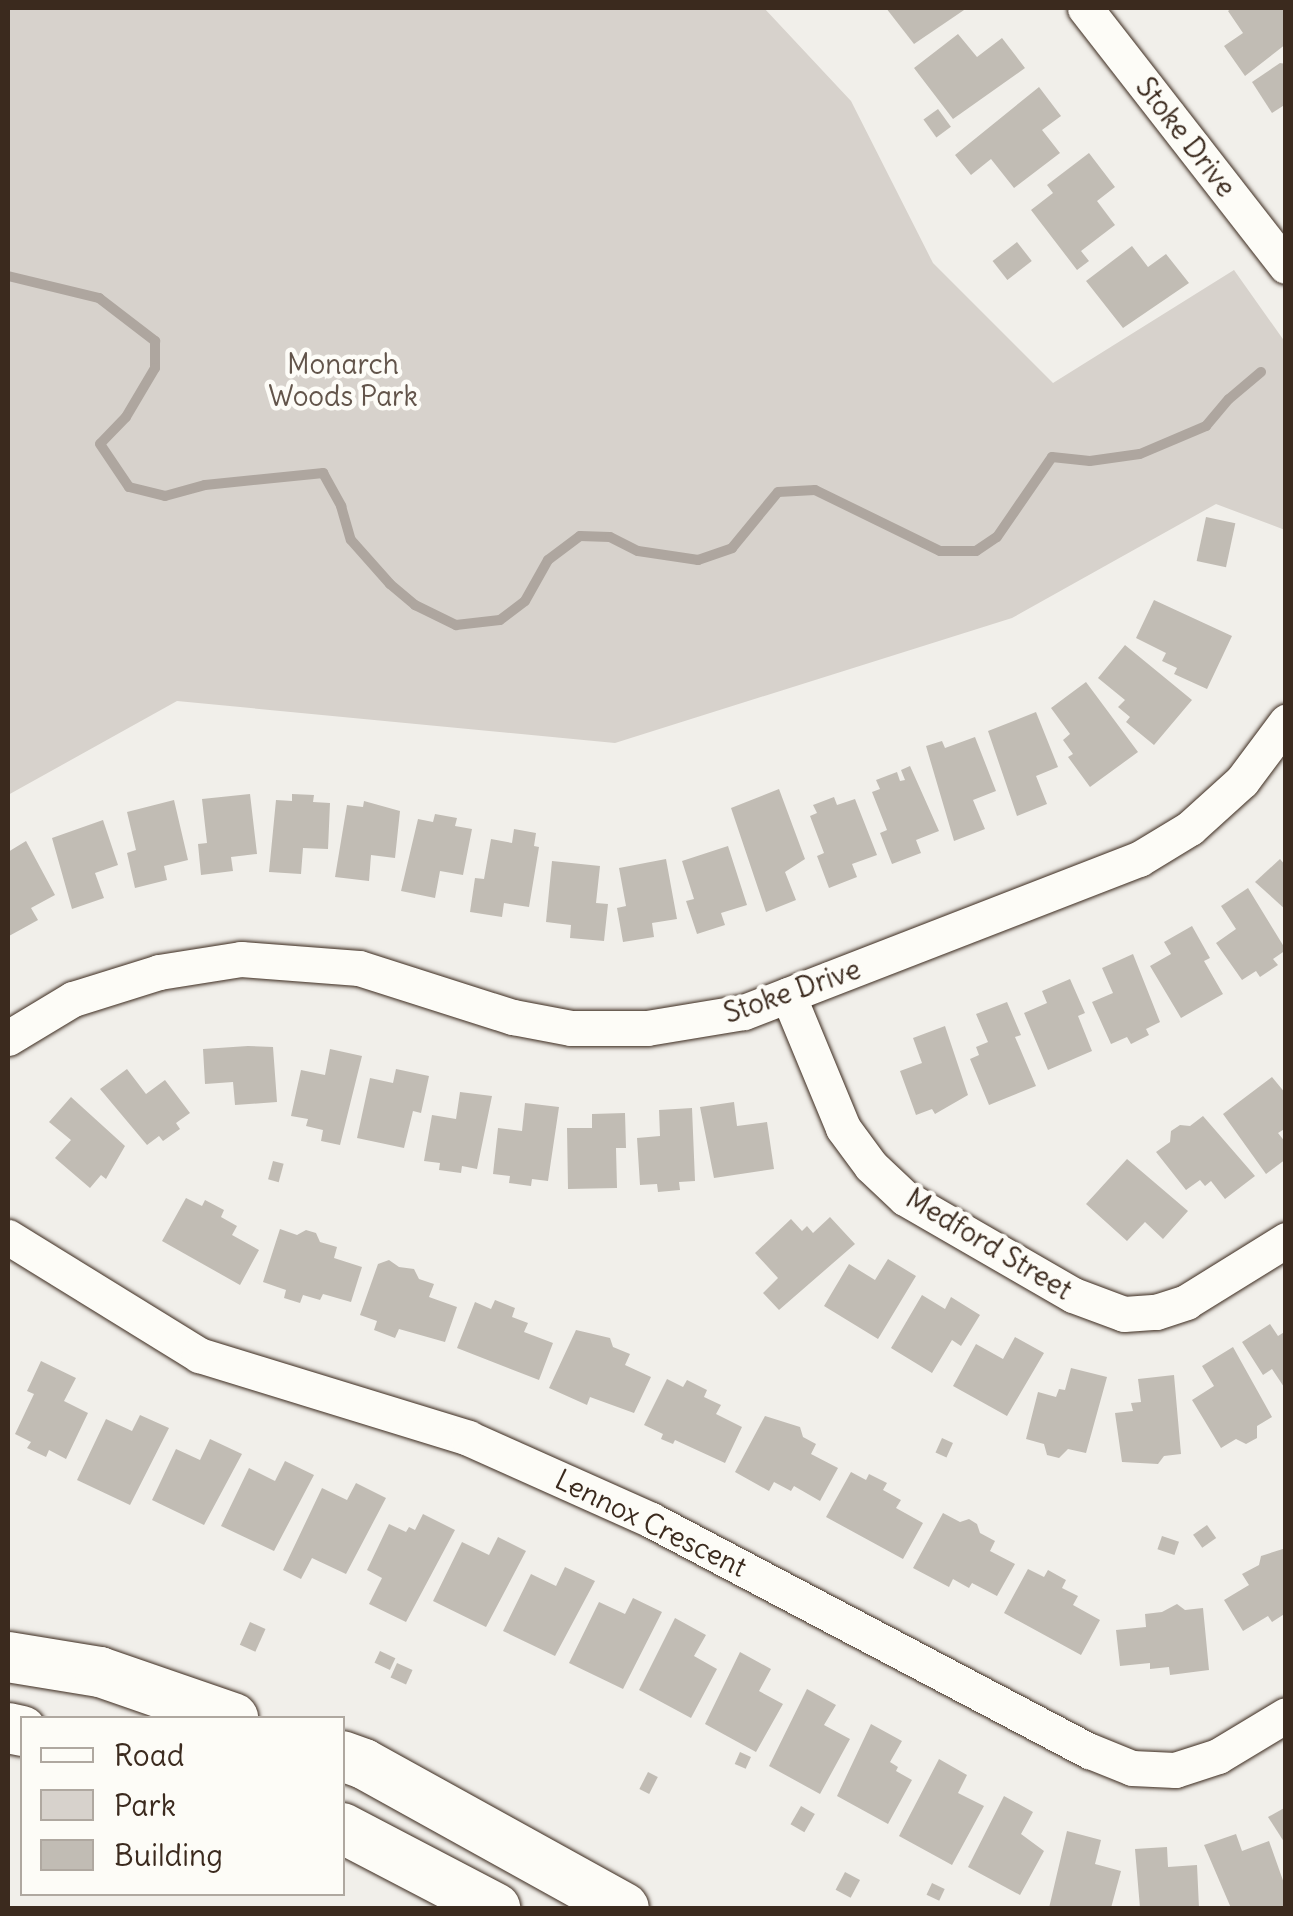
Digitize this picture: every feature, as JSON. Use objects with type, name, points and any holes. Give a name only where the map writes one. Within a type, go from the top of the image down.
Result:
[{"type":"main road","points":[[8,1657],[100,1672],[227,1716]]},
{"type":"main road","points":[[345,1757],[624,1908]]},
{"type":"main road","points":[[345,1830],[495,1908]]},
{"type":"street","name":"Stoke Drive","points":[[1091,9],[1286,266]]},
{"type":"street","name":"Stoke Drive","points":[[8,1038],[73,1000],[160,972],[241,959],[359,968],[512,1017],[571,1028],[629,1029],[702,1022],[788,995],[1139,859],[1190,828],[1242,781],[1286,722]]},
{"type":"street","name":"Medford Street","points":[[788,995],[842,1128],[871,1166],[905,1198],[1072,1295],[1124,1314],[1156,1312],[1186,1302],[1286,1240]]},
{"type":"street","name":"Lennox Crescent","points":[[8,1237],[199,1355],[468,1438],[651,1520],[1090,1751],[1132,1768],[1175,1770],[1218,1756],[1286,1715]]},
{"type":"green space","name":"Monarch Woods Park","points":[[8,8],[764,8],[851,101],[933,263],[1053,383],[1234,270],[1285,342],[1285,530],[1216,504],[1012,618],[615,743],[177,701],[8,795]]},
{"type":"building","points":[[886,8],[967,8],[914,44]]},
{"type":"building","points":[[1286,8],[1286,44],[1245,76],[1224,46],[1243,33],[1228,11]]},
{"type":"building","points":[[958,34],[977,57],[1002,38],[1025,68],[953,119],[914,68]]},
{"type":"building","points":[[1280,63],[1286,64],[1286,104],[1272,113],[1252,82]]},
{"type":"building","points":[[1039,87],[1061,116],[1042,130],[1060,153],[1014,188],[991,159],[971,175],[955,155]]},
{"type":"building","points":[[938,109],[951,127],[936,137],[923,120]]},
{"type":"building","points":[[1089,153],[1115,187],[1097,201],[1115,225],[1081,251],[1089,261],[1077,270],[1031,210],[1053,193],[1047,185]]},
{"type":"building","points":[[1017,242],[1032,261],[1007,280],[993,261]]},
{"type":"building","points":[[1132,246],[1148,267],[1166,254],[1189,283],[1123,328],[1086,281]]},
{"type":"building","points":[[1206,517],[1235,523],[1226,567],[1197,561]]},
{"type":"building","points":[[1154,600],[1232,636],[1207,689],[1174,674],[1177,668],[1162,661],[1166,653],[1136,638]]},
{"type":"building","points":[[1125,645],[1192,700],[1154,745],[1126,722],[1130,717],[1118,707],[1125,700],[1098,678]]},
{"type":"building","points":[[1086,682],[1138,752],[1090,787],[1068,757],[1073,754],[1063,740],[1070,734],[1051,708]]},
{"type":"building","points":[[1036,712],[1058,767],[1036,776],[1047,804],[1017,816],[988,731]]},
{"type":"building","points":[[975,737],[996,791],[973,800],[985,829],[954,841],[926,746],[942,741],[945,748]]},
{"type":"building","points":[[910,766],[939,831],[916,840],[921,853],[892,864],[880,833],[887,830],[872,792],[880,789],[876,780],[897,772],[900,781],[905,780],[901,770]]},
{"type":"building","points":[[779,789],[805,859],[785,872],[796,900],[766,912],[731,808]]},
{"type":"building","points":[[250,794],[257,854],[231,857],[233,871],[201,875],[198,844],[207,843],[202,799]]},
{"type":"building","points":[[292,794],[314,795],[313,802],[330,803],[328,849],[303,848],[301,874],[269,872],[276,800],[292,801]]},
{"type":"building","points":[[834,797],[837,805],[855,799],[877,855],[852,864],[857,877],[829,888],[817,856],[824,853],[810,816],[817,813],[813,805]]},
{"type":"building","points":[[174,800],[188,860],[164,866],[167,880],[135,888],[127,853],[136,850],[127,812]]},
{"type":"building","points":[[364,801],[400,811],[395,858],[371,855],[369,881],[335,877],[347,805],[363,807]]},
{"type":"building","points":[[435,814],[457,818],[455,826],[472,829],[463,875],[440,871],[435,898],[401,891],[418,819],[433,822]]},
{"type":"building","points":[[103,820],[118,865],[95,873],[104,898],[72,909],[52,838]]},
{"type":"building","points":[[514,829],[536,833],[534,846],[539,847],[529,907],[504,903],[502,917],[470,912],[475,878],[484,879],[491,839],[512,843]]},
{"type":"building","points":[[26,841],[55,895],[31,908],[38,920],[9,936],[8,852]]},
{"type":"building","points":[[728,846],[747,905],[721,913],[725,925],[697,934],[686,901],[694,899],[682,861]]},
{"type":"building","points":[[666,859],[677,919],[652,923],[654,937],[623,942],[617,908],[626,906],[619,868]]},
{"type":"building","points":[[1280,859],[1286,866],[1286,910],[1255,882]]},
{"type":"building","points":[[552,861],[600,866],[596,903],[608,904],[604,941],[570,938],[571,925],[546,922]]},
{"type":"building","points":[[1248,888],[1286,950],[1273,959],[1278,965],[1260,977],[1256,971],[1242,980],[1216,943],[1236,929],[1221,906]]},
{"type":"building","points":[[1192,926],[1210,958],[1204,961],[1223,994],[1181,1018],[1150,966],[1171,954],[1164,942]]},
{"type":"building","points":[[1133,954],[1160,1022],[1146,1029],[1149,1035],[1131,1044],[1127,1037],[1111,1044],[1092,1002],[1113,993],[1102,968]]},
{"type":"building","points":[[1070,979],[1085,1013],[1078,1016],[1092,1051],[1048,1070],[1024,1013],[1047,1003],[1042,991]]},
{"type":"building","points":[[1007,1002],[1021,1035],[1015,1037],[1036,1086],[989,1105],[970,1059],[979,1055],[976,1047],[988,1042],[976,1014]]},
{"type":"building","points":[[945,1026],[968,1095],[935,1114],[932,1109],[916,1115],[900,1071],[922,1063],[913,1038]]},
{"type":"building","points":[[273,1047],[277,1102],[235,1105],[233,1082],[205,1084],[203,1049]]},
{"type":"building","points":[[330,1049],[362,1056],[340,1145],[321,1141],[323,1130],[306,1126],[308,1119],[291,1116],[301,1070],[325,1075]]},
{"type":"building","points":[[127,1069],[146,1094],[165,1080],[190,1113],[176,1123],[180,1129],[163,1141],[159,1136],[147,1145],[100,1089]]},
{"type":"building","points":[[396,1069],[429,1076],[421,1113],[413,1111],[404,1148],[357,1138],[370,1078],[393,1083]]},
{"type":"building","points":[[1272,1077],[1286,1094],[1286,1128],[1278,1133],[1286,1143],[1286,1159],[1266,1174],[1223,1114]]},
{"type":"building","points":[[460,1092],[492,1096],[477,1169],[462,1166],[461,1173],[439,1170],[440,1163],[424,1161],[432,1115],[456,1119]]},
{"type":"building","points":[[71,1097],[125,1146],[106,1179],[101,1175],[90,1188],[55,1158],[71,1140],[49,1122]]},
{"type":"building","points":[[734,1102],[737,1126],[767,1122],[774,1169],[714,1178],[700,1107]]},
{"type":"building","points":[[525,1103],[559,1107],[548,1181],[532,1179],[531,1186],[509,1183],[510,1176],[493,1174],[498,1128],[522,1131]]},
{"type":"building","points":[[692,1108],[695,1181],[679,1182],[680,1190],[658,1192],[657,1184],[640,1185],[637,1138],[660,1136],[659,1110]]},
{"type":"building","points":[[625,1113],[626,1148],[616,1148],[617,1188],[568,1189],[567,1128],[592,1128],[592,1114]]},
{"type":"building","points":[[1203,1116],[1255,1176],[1225,1199],[1211,1181],[1205,1186],[1200,1180],[1186,1190],[1156,1152],[1170,1142],[1171,1131],[1180,1125],[1190,1126]]},
{"type":"building","points":[[1127,1159],[1188,1211],[1163,1239],[1145,1222],[1127,1241],[1086,1204]]},
{"type":"building","points":[[273,1161],[284,1164],[279,1182],[268,1179]]},
{"type":"building","points":[[186,1198],[202,1206],[205,1200],[224,1210],[221,1217],[237,1226],[232,1235],[259,1250],[240,1285],[162,1241]]},
{"type":"building","points":[[830,1217],[855,1244],[779,1310],[763,1293],[778,1278],[755,1253],[791,1219],[802,1231],[807,1226],[813,1233]]},
{"type":"building","points":[[280,1229],[297,1235],[306,1230],[316,1233],[320,1242],[337,1247],[334,1258],[362,1267],[351,1302],[323,1294],[320,1300],[303,1295],[300,1303],[284,1298],[286,1290],[263,1282]]},
{"type":"building","points":[[888,1259],[916,1276],[878,1339],[824,1306],[849,1264],[875,1280]]},
{"type":"building","points":[[389,1260],[399,1267],[414,1269],[419,1279],[434,1284],[429,1297],[457,1307],[445,1342],[399,1329],[395,1338],[374,1330],[377,1321],[360,1315],[378,1264]]},
{"type":"building","points":[[922,1295],[945,1309],[951,1297],[980,1315],[961,1346],[952,1340],[932,1373],[891,1348]]},
{"type":"building","points":[[495,1300],[515,1308],[512,1317],[528,1323],[524,1332],[553,1343],[539,1380],[457,1348],[475,1302],[491,1309]]},
{"type":"building","points":[[1270,1324],[1278,1336],[1286,1331],[1286,1390],[1272,1369],[1263,1375],[1242,1342]]},
{"type":"building","points":[[576,1330],[610,1338],[613,1347],[630,1354],[625,1365],[651,1377],[634,1413],[590,1397],[587,1405],[549,1388]]},
{"type":"building","points":[[1015,1337],[1044,1353],[1007,1416],[953,1386],[976,1344],[1003,1359]]},
{"type":"building","points":[[1233,1347],[1272,1417],[1257,1426],[1257,1438],[1246,1444],[1236,1439],[1221,1448],[1192,1400],[1214,1386],[1202,1366]]},
{"type":"building","points":[[41,1361],[76,1378],[64,1401],[88,1413],[66,1459],[49,1450],[46,1457],[27,1448],[31,1442],[15,1434],[34,1394],[27,1391]]},
{"type":"building","points":[[1071,1368],[1107,1377],[1086,1453],[1068,1449],[1059,1458],[1047,1455],[1044,1444],[1026,1439],[1038,1392],[1056,1397],[1059,1389],[1065,1390]]},
{"type":"building","points":[[1174,1375],[1181,1454],[1164,1456],[1158,1464],[1122,1462],[1115,1413],[1133,1411],[1131,1403],[1141,1402],[1138,1379]]},
{"type":"building","points":[[667,1379],[683,1387],[687,1380],[707,1390],[704,1397],[721,1405],[716,1414],[742,1427],[725,1463],[675,1440],[673,1444],[661,1439],[663,1434],[644,1425]]},
{"type":"building","points":[[140,1415],[169,1428],[130,1505],[77,1480],[106,1419],[132,1431]]},
{"type":"building","points":[[765,1416],[800,1427],[803,1437],[816,1444],[811,1454],[838,1468],[820,1501],[794,1486],[791,1491],[774,1482],[769,1491],[735,1472]]},
{"type":"building","points":[[942,1438],[953,1443],[946,1457],[935,1453]]},
{"type":"building","points":[[210,1439],[242,1454],[204,1525],[152,1500],[176,1449],[200,1460]]},
{"type":"building","points":[[285,1461],[314,1475],[274,1551],[221,1526],[249,1468],[275,1481]]},
{"type":"building","points":[[851,1472],[866,1480],[869,1474],[887,1483],[883,1490],[901,1500],[896,1508],[923,1523],[903,1559],[826,1517]]},
{"type":"building","points":[[356,1483],[386,1498],[346,1574],[312,1558],[301,1579],[283,1570],[322,1488],[347,1500]]},
{"type":"building","points":[[943,1513],[960,1522],[969,1519],[977,1524],[980,1533],[995,1541],[990,1551],[1015,1564],[997,1596],[972,1583],[969,1588],[953,1579],[949,1587],[913,1568]]},
{"type":"building","points":[[423,1514],[455,1530],[406,1622],[369,1604],[382,1578],[367,1570],[389,1524],[406,1532],[409,1527],[415,1530]]},
{"type":"building","points":[[1207,1525],[1216,1538],[1202,1548],[1193,1535]]},
{"type":"building","points":[[1162,1536],[1179,1542],[1174,1555],[1157,1549]]},
{"type":"building","points":[[498,1537],[526,1551],[486,1627],[433,1601],[462,1542],[489,1555]]},
{"type":"building","points":[[1286,1548],[1286,1613],[1272,1622],[1268,1616],[1243,1631],[1224,1600],[1249,1585],[1242,1574],[1259,1565],[1261,1556]]},
{"type":"building","points":[[565,1567],[595,1581],[555,1656],[503,1631],[531,1574],[556,1586]]},
{"type":"building","points":[[1028,1569],[1044,1577],[1048,1570],[1066,1580],[1062,1588],[1078,1596],[1073,1605],[1100,1620],[1081,1655],[1004,1613]]},
{"type":"building","points":[[633,1598],[662,1612],[623,1689],[569,1663],[599,1602],[625,1614]]},
{"type":"building","points":[[1177,1604],[1185,1610],[1203,1608],[1209,1670],[1170,1675],[1169,1667],[1150,1669],[1150,1663],[1120,1666],[1116,1630],[1146,1627],[1145,1614],[1162,1612]]},
{"type":"building","points":[[675,1618],[706,1635],[694,1656],[717,1669],[691,1718],[639,1690]]},
{"type":"building","points":[[250,1622],[266,1629],[255,1652],[240,1645]]},
{"type":"building","points":[[380,1651],[395,1658],[390,1670],[375,1663]]},
{"type":"building","points":[[740,1652],[771,1669],[759,1691],[783,1704],[756,1752],[705,1724]]},
{"type":"building","points":[[397,1663],[413,1670],[406,1685],[390,1678]]},
{"type":"building","points":[[807,1689],[836,1705],[824,1725],[850,1739],[820,1794],[769,1766]]},
{"type":"building","points":[[871,1724],[902,1741],[890,1762],[898,1767],[896,1771],[912,1780],[888,1824],[837,1796]]},
{"type":"building","points":[[740,1752],[751,1757],[746,1769],[735,1764]]},
{"type":"building","points":[[939,1759],[967,1775],[958,1793],[984,1806],[952,1865],[899,1836]]},
{"type":"building","points":[[648,1772],[658,1777],[649,1794],[639,1789]]},
{"type":"building","points":[[1004,1796],[1033,1812],[1021,1834],[1044,1851],[1020,1895],[968,1867]]},
{"type":"building","points":[[801,1806],[815,1814],[804,1832],[790,1824]]},
{"type":"building","points":[[1286,1807],[1286,1845],[1268,1817]]},
{"type":"building","points":[[1067,1831],[1101,1840],[1095,1864],[1121,1871],[1111,1908],[1049,1908]]},
{"type":"building","points":[[1236,1834],[1242,1851],[1269,1841],[1286,1889],[1286,1908],[1231,1908],[1204,1845]]},
{"type":"building","points":[[1167,1847],[1168,1867],[1197,1865],[1199,1908],[1140,1908],[1135,1849]]},
{"type":"building","points":[[845,1872],[860,1880],[851,1898],[836,1890]]},
{"type":"building","points":[[932,1883],[945,1889],[939,1901],[927,1895]]},
{"type":"waterway","points":[[8,276],[99,298],[155,341],[155,368],[126,417],[100,444],[129,487],[165,496],[205,485],[323,473],[341,506],[351,540],[390,584],[415,605],[456,625],[500,620],[525,601],[548,560],[580,536],[610,537],[638,551],[698,560],[732,548],[778,492],[815,490],[940,551],[976,551],[997,537],[1052,457],[1090,461],[1140,454],[1206,426],[1229,399],[1261,372]]}]
